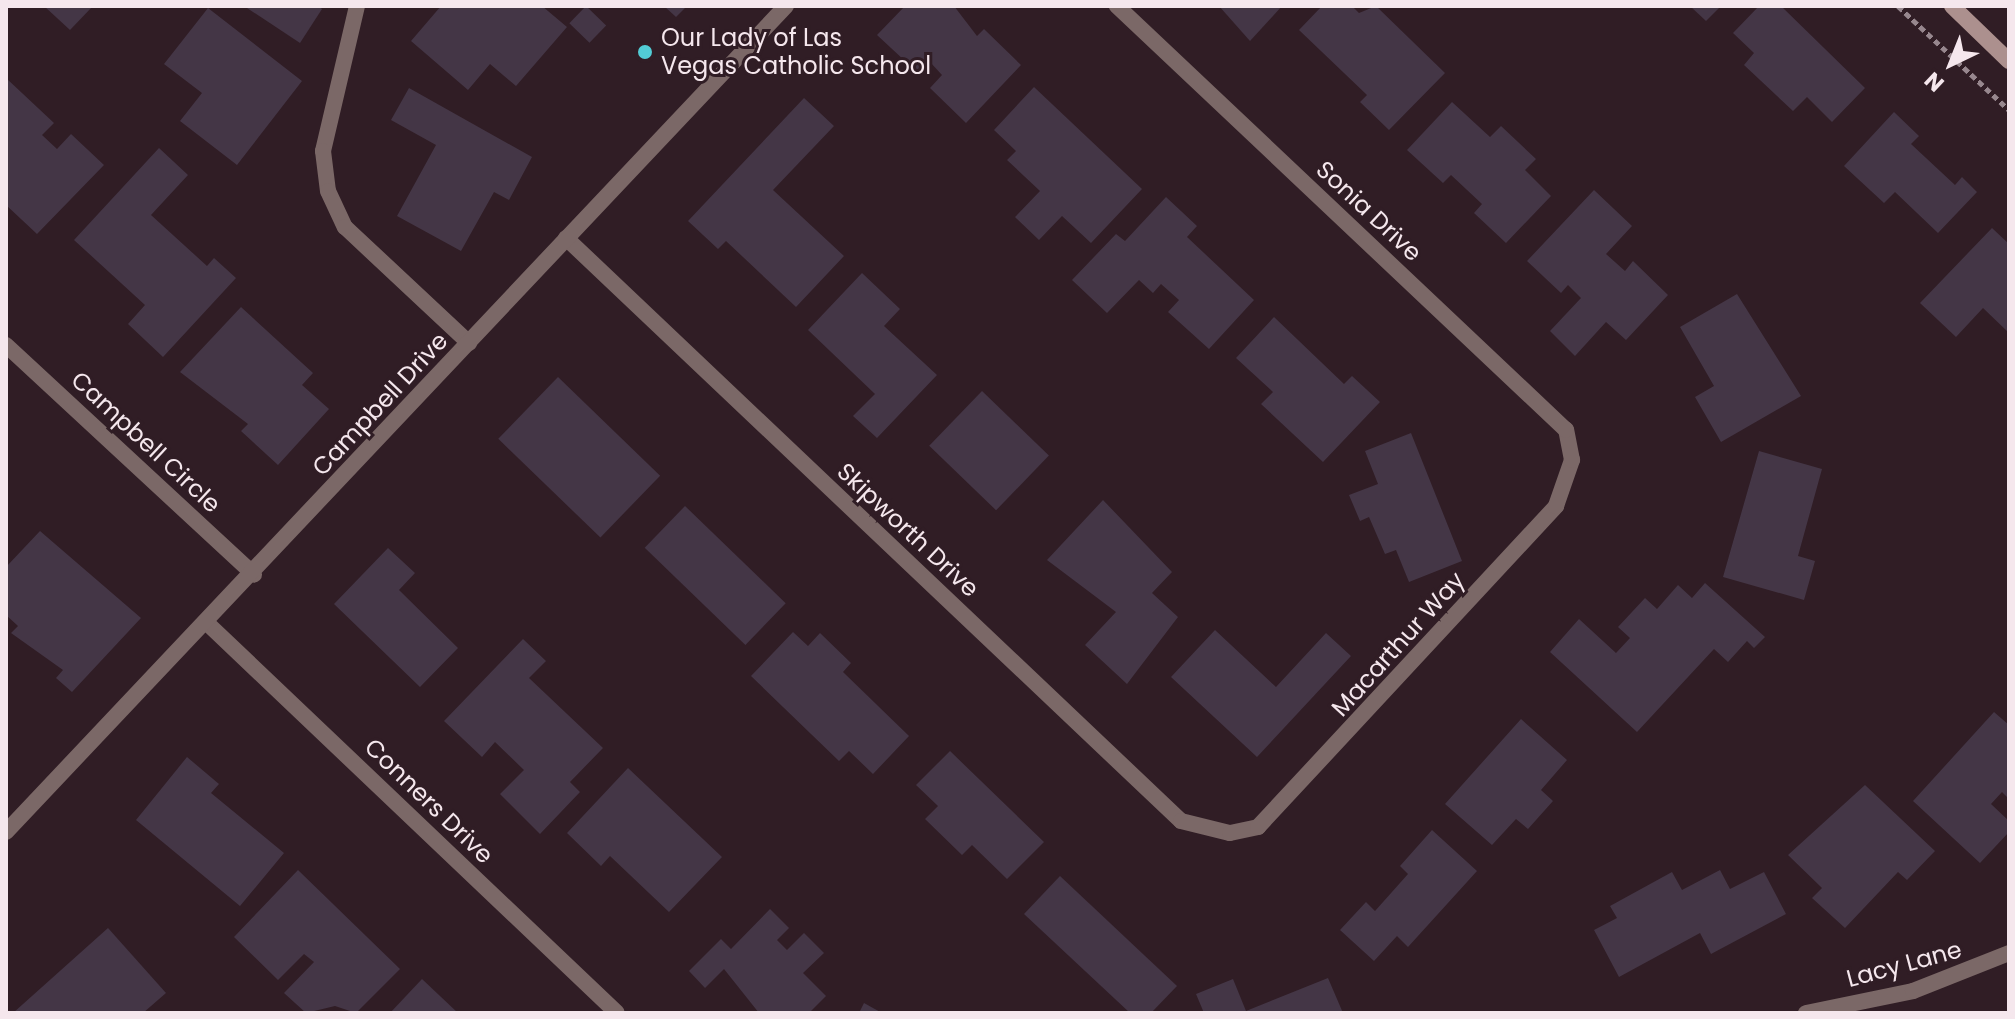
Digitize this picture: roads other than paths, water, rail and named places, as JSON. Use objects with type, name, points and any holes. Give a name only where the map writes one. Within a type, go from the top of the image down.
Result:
[{"type":"main road","points":[[1952,6],[2009,61]]},
{"type":"street","points":[[357,6],[323,151],[328,191],[345,227],[469,343]]},
{"type":"street","name":"Campbell Drive","points":[[6,832],[208,624],[786,6]]},
{"type":"street","name":"Sonia Drive","points":[[1117,6],[1566,430],[1572,460]]},
{"type":"street","name":"Skipworth Drive","points":[[566,238],[1181,821],[1230,833]]},
{"type":"street","name":"Campbell Circle","points":[[6,345],[254,575]]},
{"type":"street","name":"Macarthur Way","points":[[1230,833],[1258,827],[1279,810],[1556,506],[1572,460]]},
{"type":"street","name":"Conners Drive","points":[[208,624],[617,1013]]},
{"type":"street","name":"Lacy Lane","points":[[1806,1013],[1913,991],[2009,953]]},
{"type":"place","name":"Our Lady of Las Vegas Catholic School","points":[[645,52]]}]
